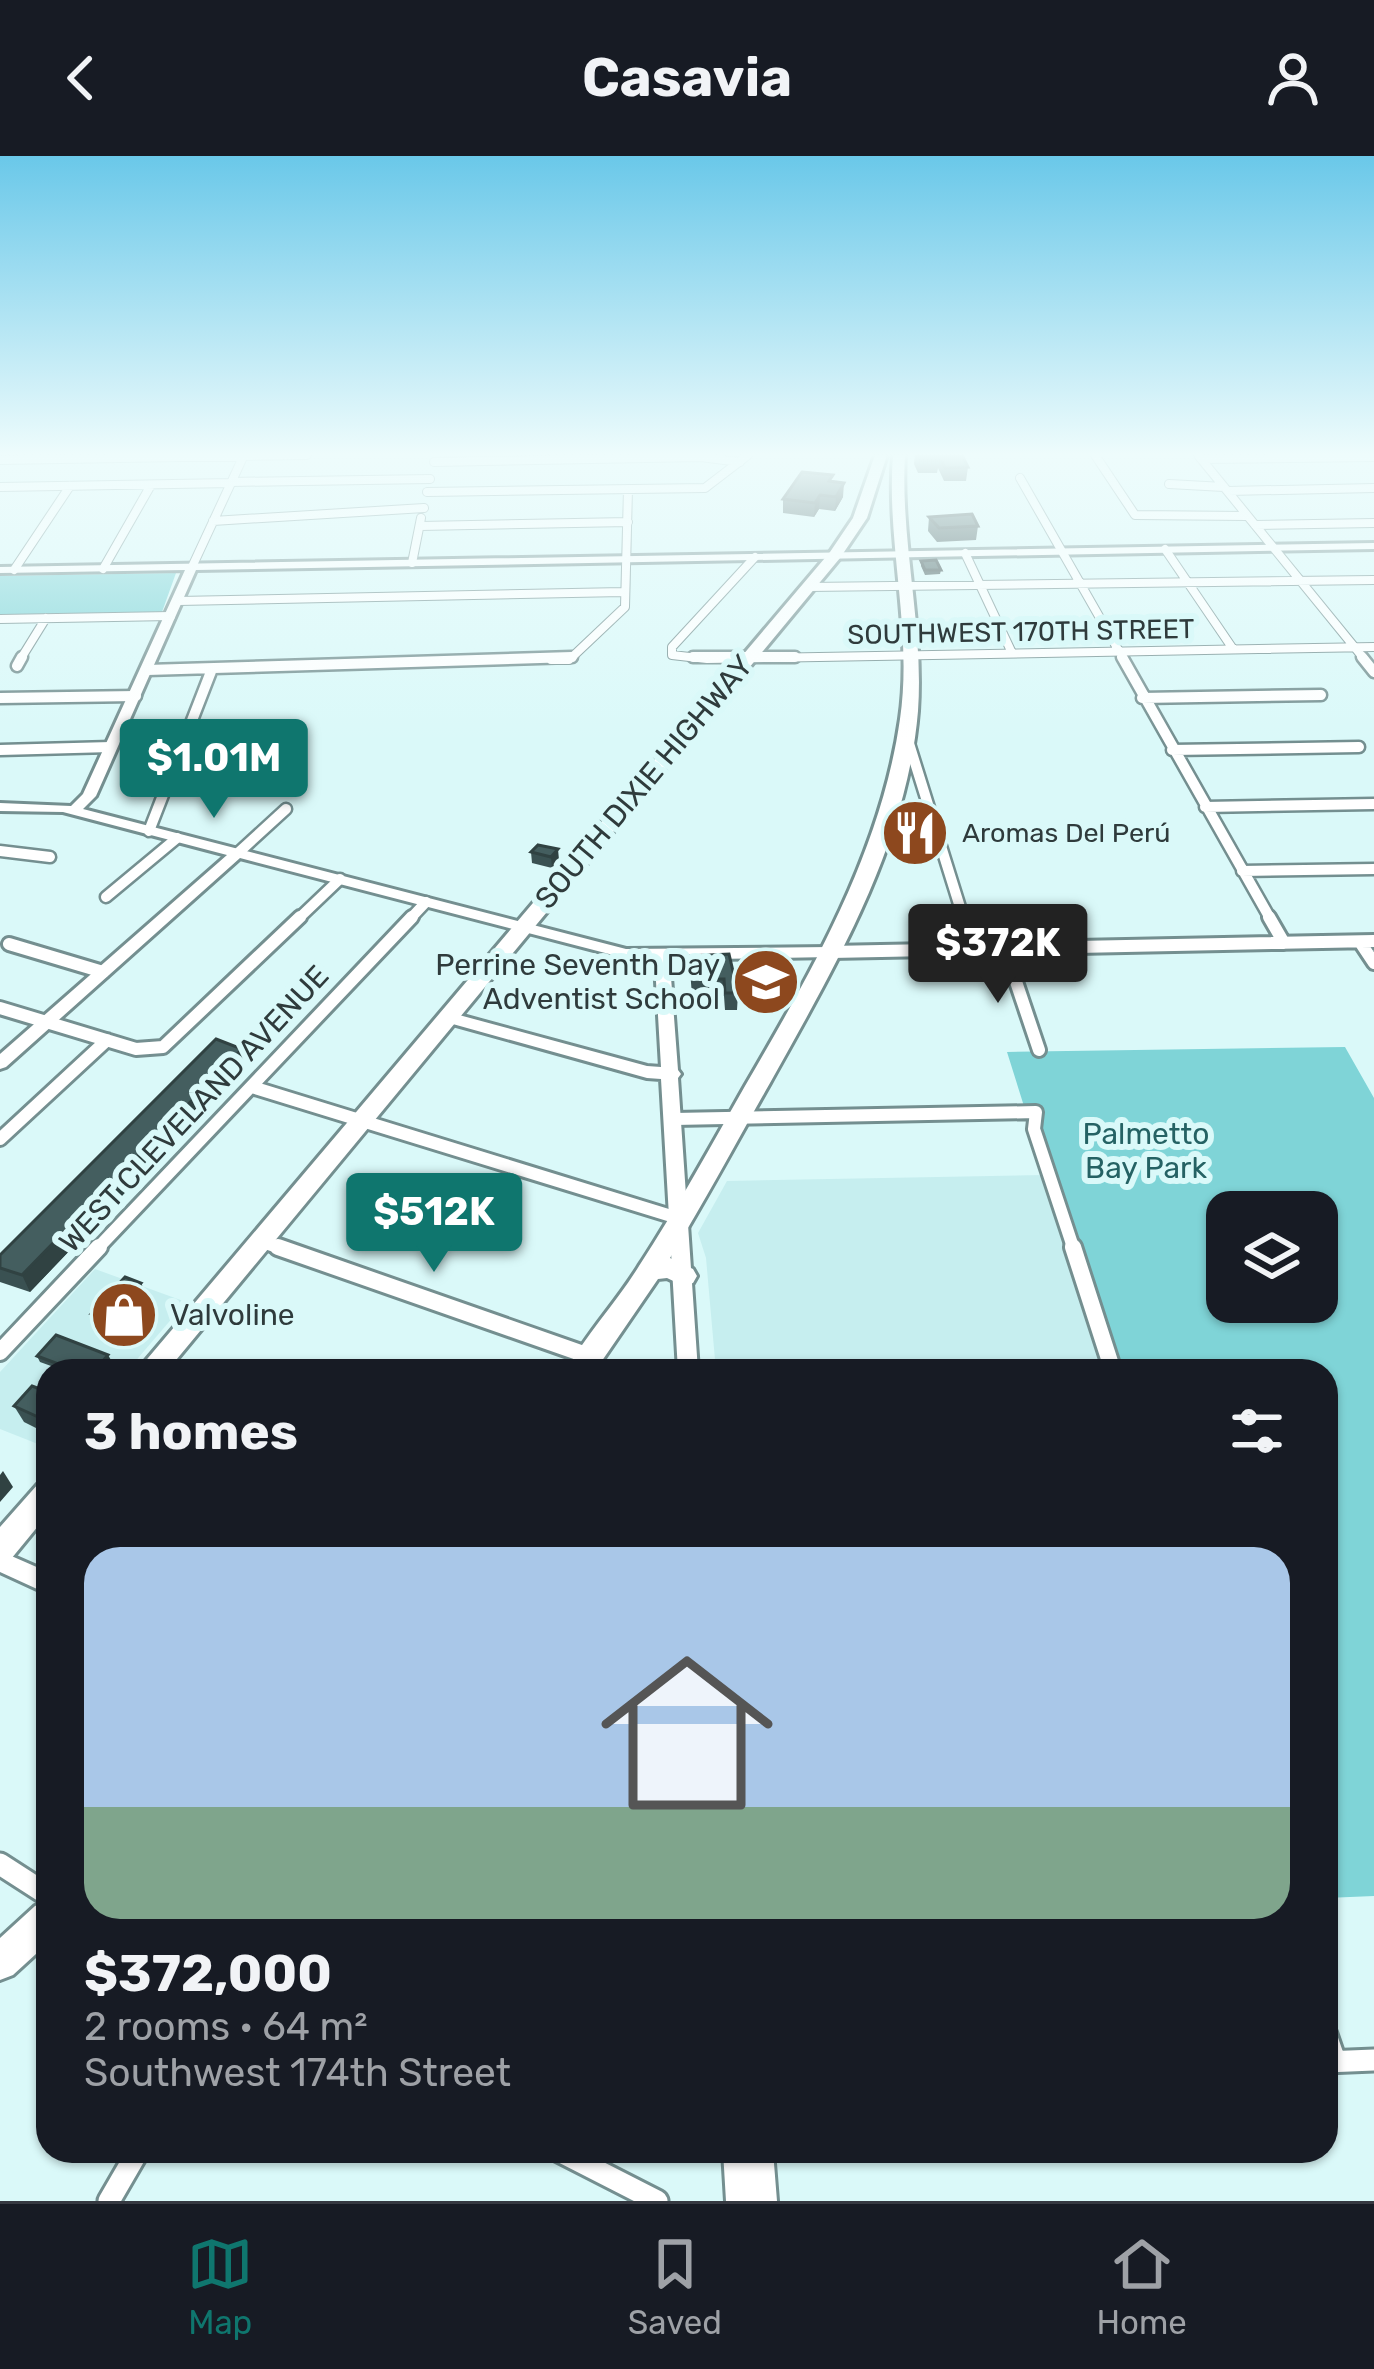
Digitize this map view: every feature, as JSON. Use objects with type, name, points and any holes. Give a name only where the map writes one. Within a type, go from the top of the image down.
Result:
[{"type":"highway","name":"SOUTH DIXIE HIGHWAY","points":[[161,1359],[838,550]]},
{"type":"highway","points":[[589,1359],[650,1270],[739,1118],[831,952],[871,865],[895,790],[906,734],[910,655],[896,550]]},
{"type":"highway","points":[[650,1270],[670,1268],[684,1276]]},
{"type":"highway","points":[[0,1549],[36,1507]]},
{"type":"highway","points":[[0,1962],[36,1930]]},
{"type":"street","points":[[14,570],[27,550]]},
{"type":"street","points":[[103,568],[113,550]]},
{"type":"street","points":[[75,810],[89,796],[200,550]]},
{"type":"street","points":[[412,563],[415,550]]},
{"type":"street","points":[[147,670],[565,662],[622,612],[629,550]]},
{"type":"street","points":[[0,571],[1090,550]]},
{"type":"street","points":[[1166,550],[1234,650]]},
{"type":"street","points":[[1276,550],[1374,672]]},
{"type":"street","points":[[1061,551],[1284,943]]},
{"type":"street","points":[[965,553],[1012,653]]},
{"type":"street","name":"SOUTHWEST 170TH STREET","points":[[755,556],[670,654],[749,658],[1374,647]]},
{"type":"street","points":[[808,587],[1374,580]]},
{"type":"street","points":[[178,602],[623,592]]},
{"type":"street","points":[[0,619],[171,616]]},
{"type":"street","points":[[17,666],[46,618]]},
{"type":"street","points":[[149,830],[212,669]]},
{"type":"street","points":[[1142,698],[1321,695]]},
{"type":"street","points":[[0,698],[136,696]]},
{"type":"street","points":[[906,734],[973,950]]},
{"type":"street","points":[[0,750],[110,747]]},
{"type":"street","points":[[1172,750],[1360,747]]},
{"type":"street","points":[[895,790],[912,789],[926,799]]},
{"type":"street","points":[[1205,807],[1374,805]]},
{"type":"street","points":[[1,808],[75,810],[631,953],[1367,942],[1374,963]]},
{"type":"street","points":[[0,1063],[286,809]]},
{"type":"street","points":[[106,896],[177,838]]},
{"type":"street","points":[[0,851],[50,857]]},
{"type":"street","points":[[1242,871],[1374,869]]},
{"type":"street","points":[[0,1008],[106,1040],[158,1049],[177,1037],[340,879]]},
{"type":"street","name":"WEST CLEVELAND AVENUE","points":[[0,1352],[426,902]]},
{"type":"street","points":[[9,944],[103,972]]},
{"type":"street","points":[[1005,949],[1039,1050]]},
{"type":"street","points":[[663,956],[687,1359]]},
{"type":"street","points":[[448,1017],[647,1072],[673,1073]]},
{"type":"street","points":[[0,1139],[106,1040]]},
{"type":"street","points":[[251,1087],[681,1219]]},
{"type":"street","points":[[674,1119],[1036,1112],[1034,1129],[1109,1359]]},
{"type":"street","points":[[260,1240],[573,1359]]},
{"type":"street","points":[[0,1562],[36,1578]]},
{"type":"street","points":[[0,1864],[36,1887]]},
{"type":"street","points":[[1338,2061],[1374,2060]]},
{"type":"street","points":[[110,2201],[131,2163]]},
{"type":"street","points":[[583,2163],[657,2201]]},
{"type":"street","points":[[738,2163],[741,2201]]},
{"type":"street","points":[[759,2163],[762,2201]]},
{"type":"shaded area","points":[[1044,1175],[1103,1359],[715,1359],[706,1258],[698,1233],[727,1181]]},
{"type":"shaded area","points":[[95,1269],[186,1302],[137,1359],[36,1359],[36,1443],[0,1429],[0,1372]]},
{"type":"green space","points":[[176,573],[162,612],[0,616],[0,576]]},
{"type":"green space","name":"Palmetto Bay Park","points":[[1345,1047],[1374,1098],[1374,1896],[1338,1898],[1338,1359],[1103,1359],[1007,1052]]},
{"type":"building","points":[[936,560],[941,570],[925,570],[921,561]]},
{"type":"building","points":[[538,845],[558,849],[551,857],[531,852]]},
{"type":"building","points":[[729,954],[738,993],[725,993],[724,979],[693,979],[689,956]]},
{"type":"building","points":[[216,1039],[242,1049],[22,1275],[0,1268],[0,1255]]},
{"type":"building","points":[[125,1277],[141,1283],[107,1320],[91,1314]]},
{"type":"building","points":[[56,1335],[108,1355],[104,1359],[37,1356]]},
{"type":"building","points":[[32,1386],[36,1388],[36,1416],[14,1406]]},
{"type":"place","name":"Aromas Del Perú","points":[[915,833]]},
{"type":"place","name":"Perrine Seventh Day Adventist School","points":[[766,982]]},
{"type":"place","name":"Valvoline","points":[[124,1315]]}]
